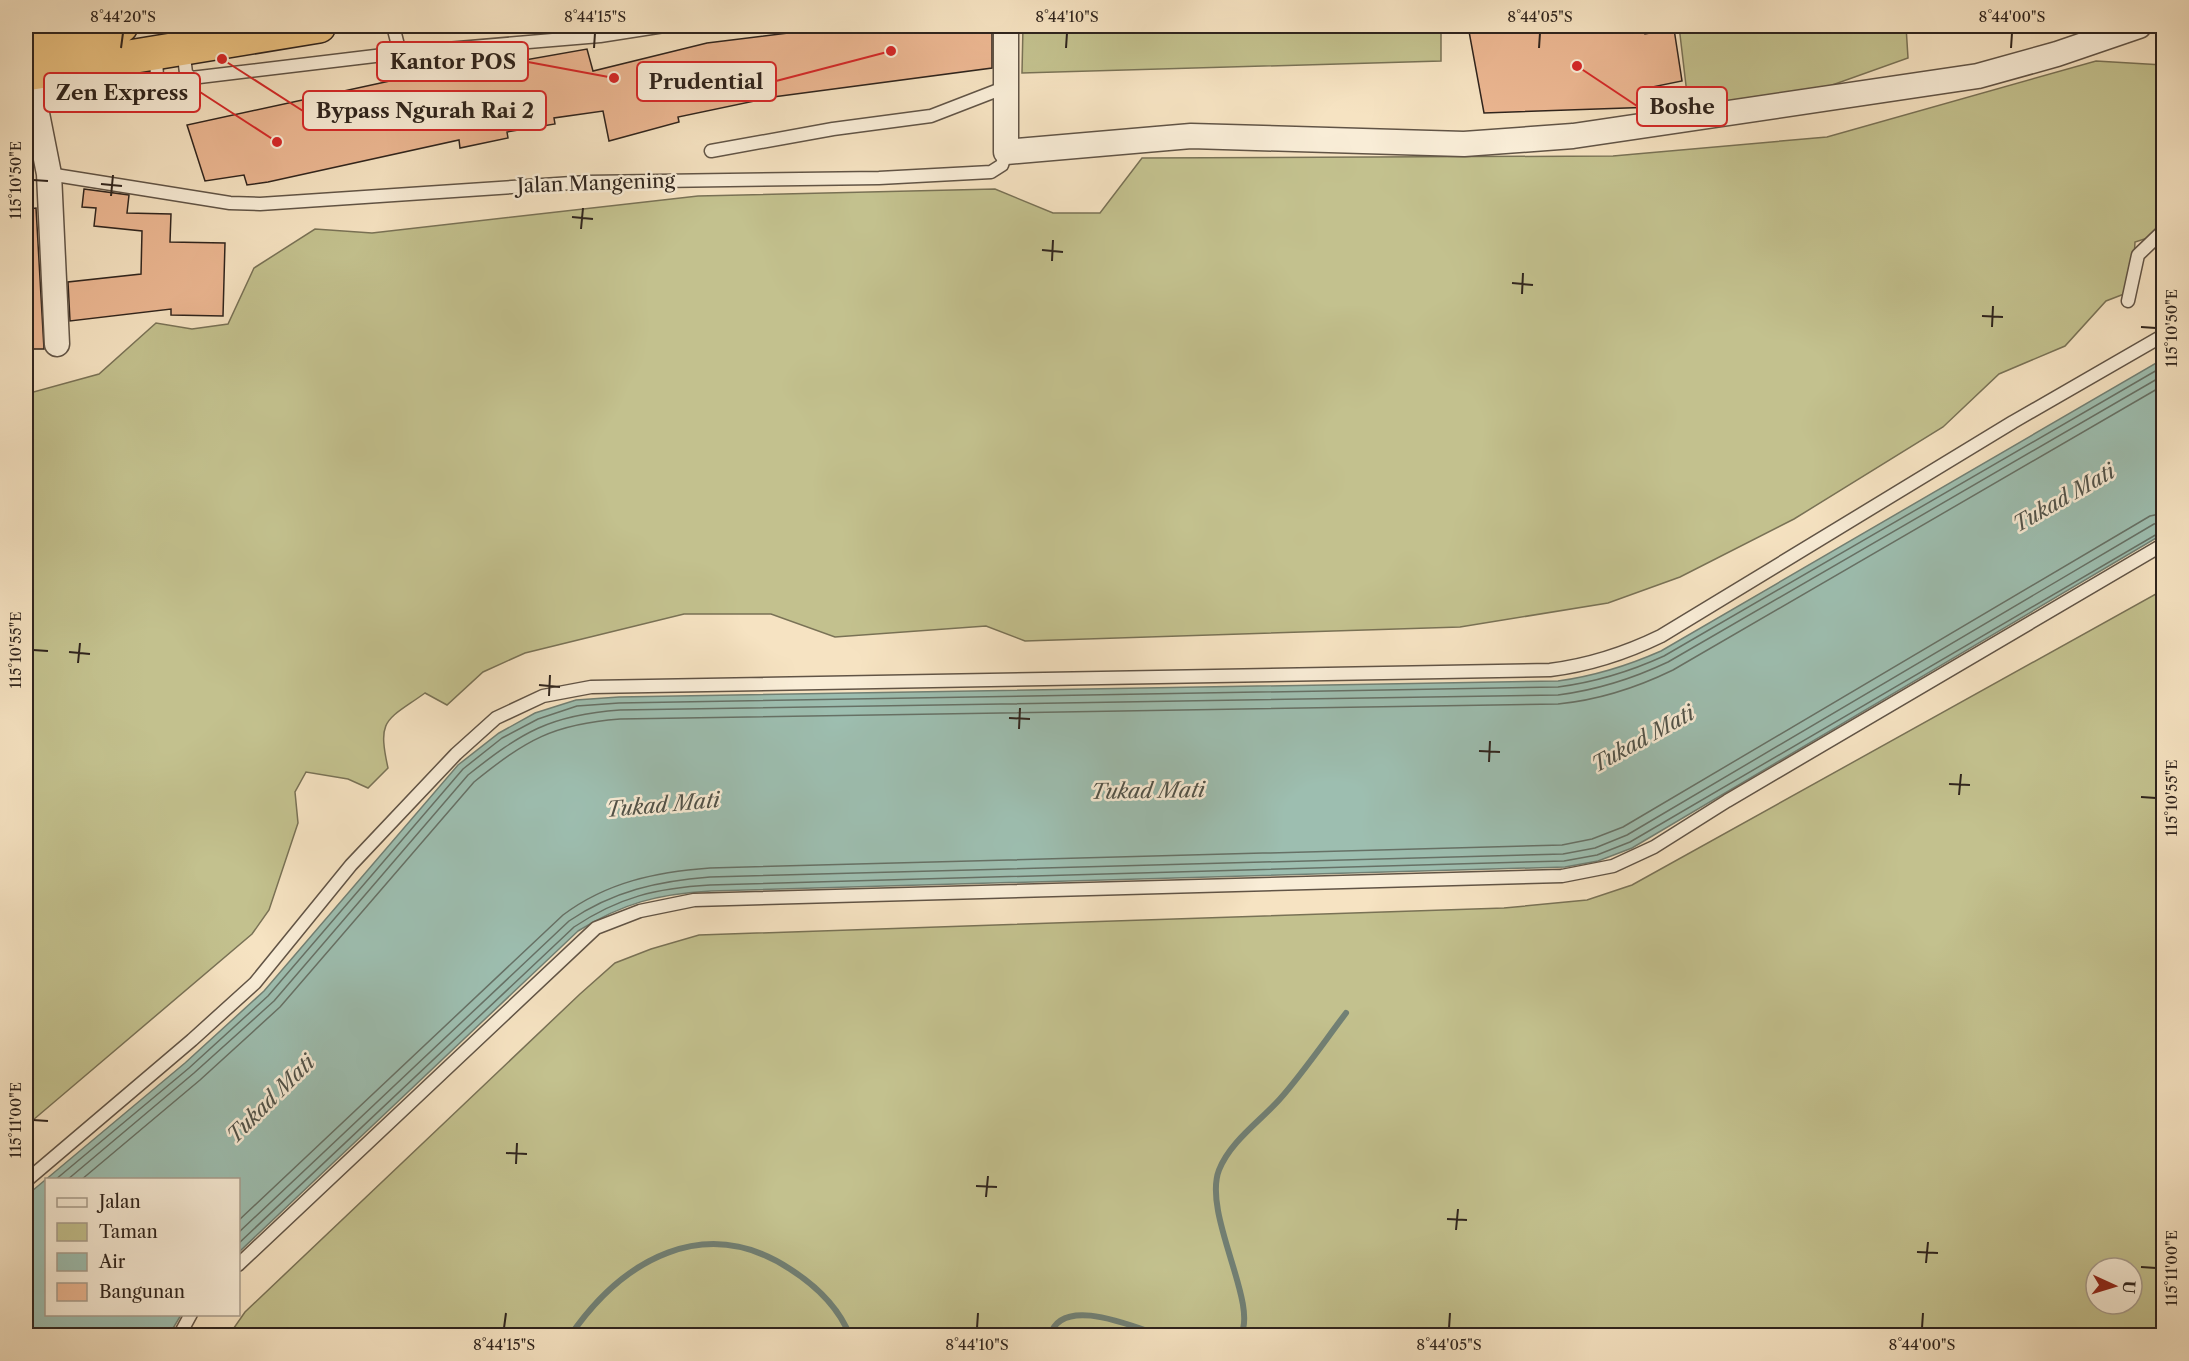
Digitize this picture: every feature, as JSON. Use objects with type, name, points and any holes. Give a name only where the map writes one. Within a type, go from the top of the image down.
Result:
[{"type":"highway","points":[[41,48],[121,26]]},
{"type":"highway","points":[[41,48],[169,49],[319,26]]},
{"type":"street","points":[[1006,26],[1006,152],[1191,136],[1464,144],[1573,136],[1978,76],[2057,54],[2139,26]]},
{"type":"street","points":[[41,48],[57,344]]},
{"type":"lane","points":[[393,26],[400,53]]},
{"type":"lane","points":[[169,49],[192,78],[598,31],[664,26]]},
{"type":"lane","points":[[711,151],[833,129],[931,116],[1006,87]]},
{"type":"lane","name":"Jalan Mangening","points":[[49,174],[230,203],[260,204],[587,182],[879,178],[991,172],[1002,165],[1006,152]]},
{"type":"lane","points":[[2128,301],[2138,255],[2163,230]]},
{"type":"lane","points":[[26,1181],[192,1040],[255,983],[351,865],[456,754],[496,718],[543,696],[591,687],[1550,670],[1585,666],[1622,654],[1660,636],[2013,422],[2163,335]]},
{"type":"lane","points":[[240,1262],[580,941],[596,928],[640,911],[694,900],[1562,876],[1613,866],[1654,847],[1727,801],[2163,544]]},
{"type":"lane","points":[[179,1335],[190,1316]]},
{"type":"green space","points":[[1023,26],[1441,26],[1441,61],[1022,73]]},
{"type":"green space","points":[[1679,26],[1906,26],[1908,58],[1807,94],[1689,111]]},
{"type":"green space","points":[[2096,61],[2163,65],[2163,233],[2135,242],[2132,291],[2106,301],[2065,346],[1999,374],[1943,427],[1794,519],[1680,577],[1608,603],[1460,627],[1025,641],[986,626],[835,637],[771,614],[684,614],[525,653],[483,672],[447,705],[425,693],[393,716],[388,722],[384,739],[388,768],[368,788],[348,779],[306,772],[295,792],[298,823],[269,910],[252,934],[26,1126],[26,394],[99,374],[156,323],[192,329],[228,324],[254,268],[315,229],[372,233],[698,196],[995,189],[1053,213],[1100,213],[1142,158],[1613,156],[1827,137]]},
{"type":"green space","points":[[2163,590],[2163,1335],[229,1335],[245,1312],[580,994],[615,963],[651,949],[699,935],[1504,908],[1587,900],[1632,885]]},
{"type":"water","points":[[2163,359],[2163,534],[1632,848],[1598,861],[1565,867],[711,891],[657,898],[610,913],[578,931],[240,1251],[240,1178],[48,1178],[185,1063],[264,991],[458,765],[499,733],[535,713],[576,700],[619,697],[1558,681],[1623,666],[1661,651]]},
{"type":"water","points":[[45,1180],[45,1316],[180,1316],[169,1335],[26,1335],[26,1196]]},
{"type":"building","points":[[845,26],[992,26],[992,68],[773,97],[678,117],[679,122],[609,141],[603,111],[554,118],[555,124],[507,132],[508,138],[460,148],[459,140],[247,185],[244,175],[205,181],[187,125],[399,79],[446,74],[587,49],[593,71],[707,43]]},
{"type":"building","points":[[1468,26],[1644,26],[1645,34],[1674,29],[1682,81],[1652,87],[1655,107],[1484,113]]},
{"type":"building","points":[[84,189],[129,195],[127,213],[171,214],[170,242],[225,243],[223,316],[171,315],[171,309],[70,321],[68,282],[141,274],[142,231],[94,226],[96,208],[82,207]]},
{"type":"building","points":[[36,208],[44,349],[28,349],[26,263],[29,263],[29,248],[32,248],[29,209]]},
{"type":"waterway","points":[[1240,1336],[1244,1322],[1243,1304],[1218,1210],[1216,1189],[1219,1170],[1230,1150],[1288,1090],[1346,1013]]},
{"type":"waterway","name":"Tukad Mati","points":[[570,1336],[591,1309],[615,1285],[640,1266],[668,1253],[697,1245],[727,1245],[758,1253],[790,1269],[817,1290],[833,1307],[850,1336]]},
{"type":"waterway","points":[[1050,1336],[1057,1324],[1068,1317],[1083,1315],[1117,1321],[1162,1336]]},
{"type":"place","name":"Prudential","points":[[891,51]]},
{"type":"place","name":"Bypass Ngurah Rai 2","points":[[222,59]]},
{"type":"place","name":"Boshe","points":[[1577,66]]},
{"type":"place","name":"Kantor POS","points":[[614,78]]},
{"type":"place","name":"Zen Express","points":[[277,142]]}]
